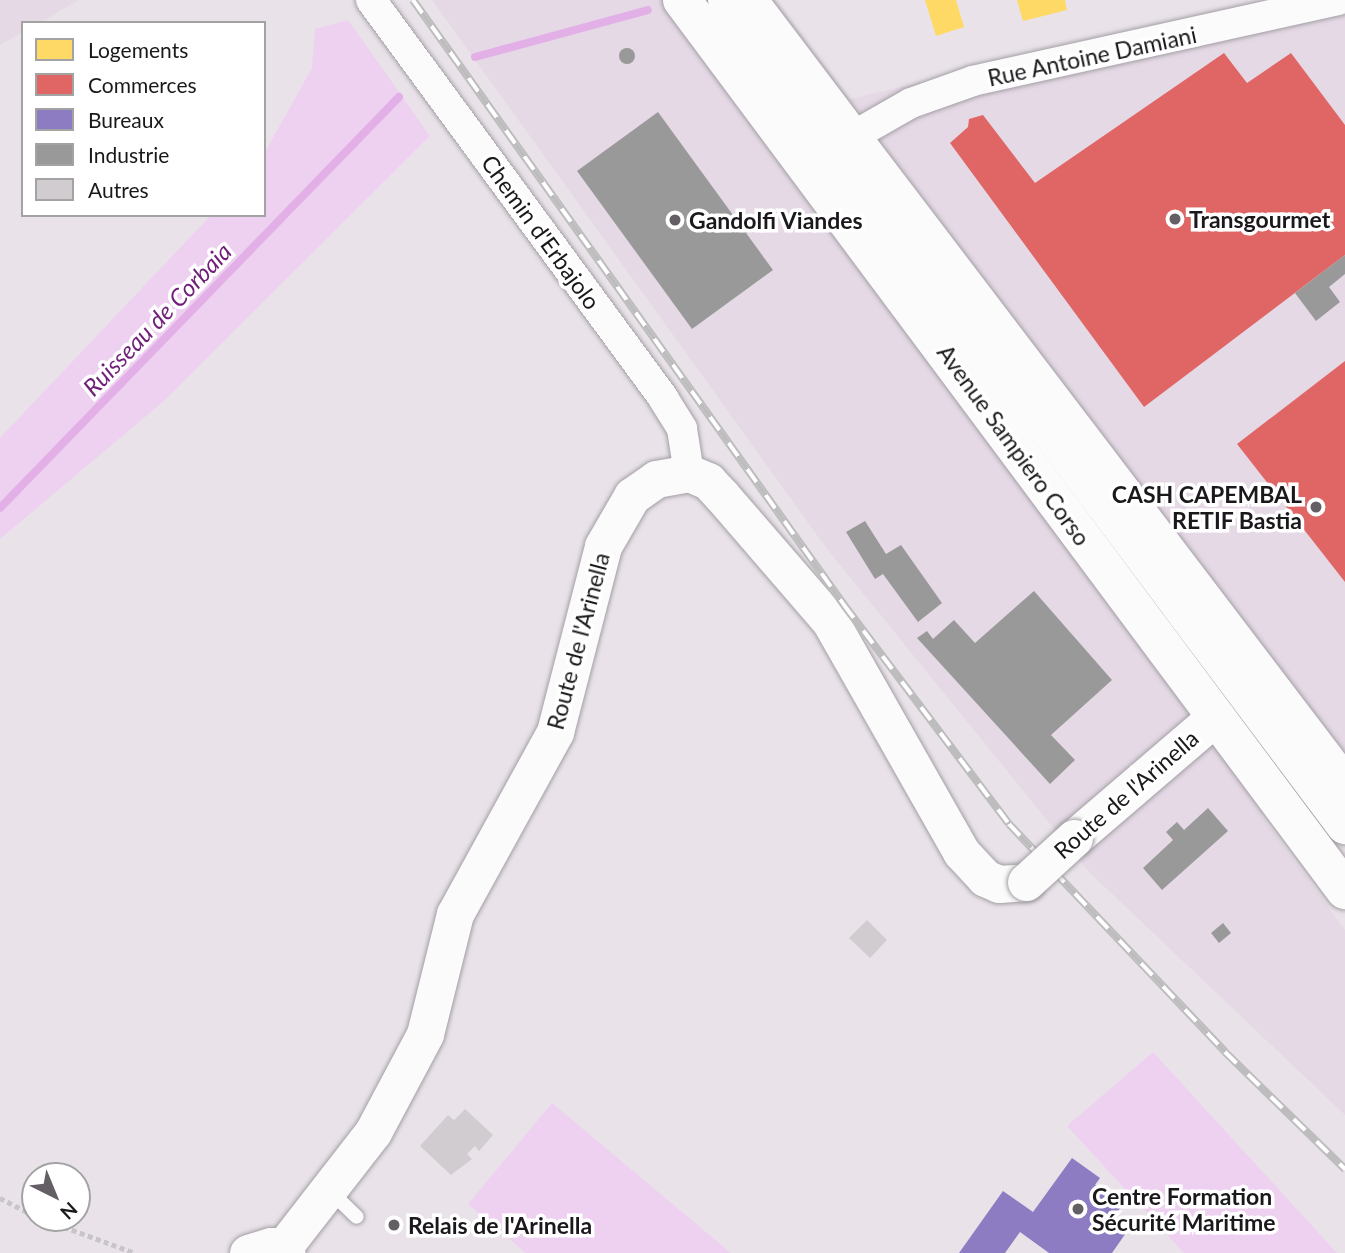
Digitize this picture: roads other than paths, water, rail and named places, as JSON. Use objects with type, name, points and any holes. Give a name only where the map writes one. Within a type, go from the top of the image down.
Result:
[{"type":"main road","name":"Avenue Sampiero Corso","points":[[682,0],[1345,890]]},
{"type":"main road","name":"Avenue Sampiero Corso","points":[[727,0],[851,149],[1345,825]]},
{"type":"street","name":"Chemin d'Erbajolo","points":[[371,0],[663,398],[682,429],[689,473]]},
{"type":"street","points":[[753,0],[851,149]]},
{"type":"street","name":"Rue Antoine Damiani","points":[[851,149],[911,103],[973,81],[1338,0]]},
{"type":"street","name":"Avenue Sampiero Corso","points":[[851,149],[1345,779]]},
{"type":"street","name":"Route de l'Arinella","points":[[272,1252],[329,1191],[373,1132],[425,1034],[455,914],[555,732],[603,546],[632,496],[656,479],[689,473],[715,489],[830,621],[961,852],[992,881],[1016,885],[1026,882],[1215,717]]},
{"type":"lane","points":[[329,1191],[357,1217]]},
{"type":"waterway","name":"Ruisseau de Corbaia","points":[[475,57],[648,10]]},
{"type":"waterway","name":"Ruisseau de Corbaia","points":[[0,508],[399,97]]},
{"type":"railway","points":[[413,0],[844,605],[1009,824],[1225,1052],[1345,1169]]},
{"type":"place","name":"Transgourmet","points":[[1175,219]]},
{"type":"place","name":"Gandolfi Viandes","points":[[675,220]]},
{"type":"place","name":"CASH CAPEMBAL RETIF Bastia","points":[[1316,507]]},
{"type":"place","name":"Centre Formation Sécurité Maritime","points":[[1078,1209]]},
{"type":"place","name":"Relais de l'Arinella","points":[[394,1225]]}]
